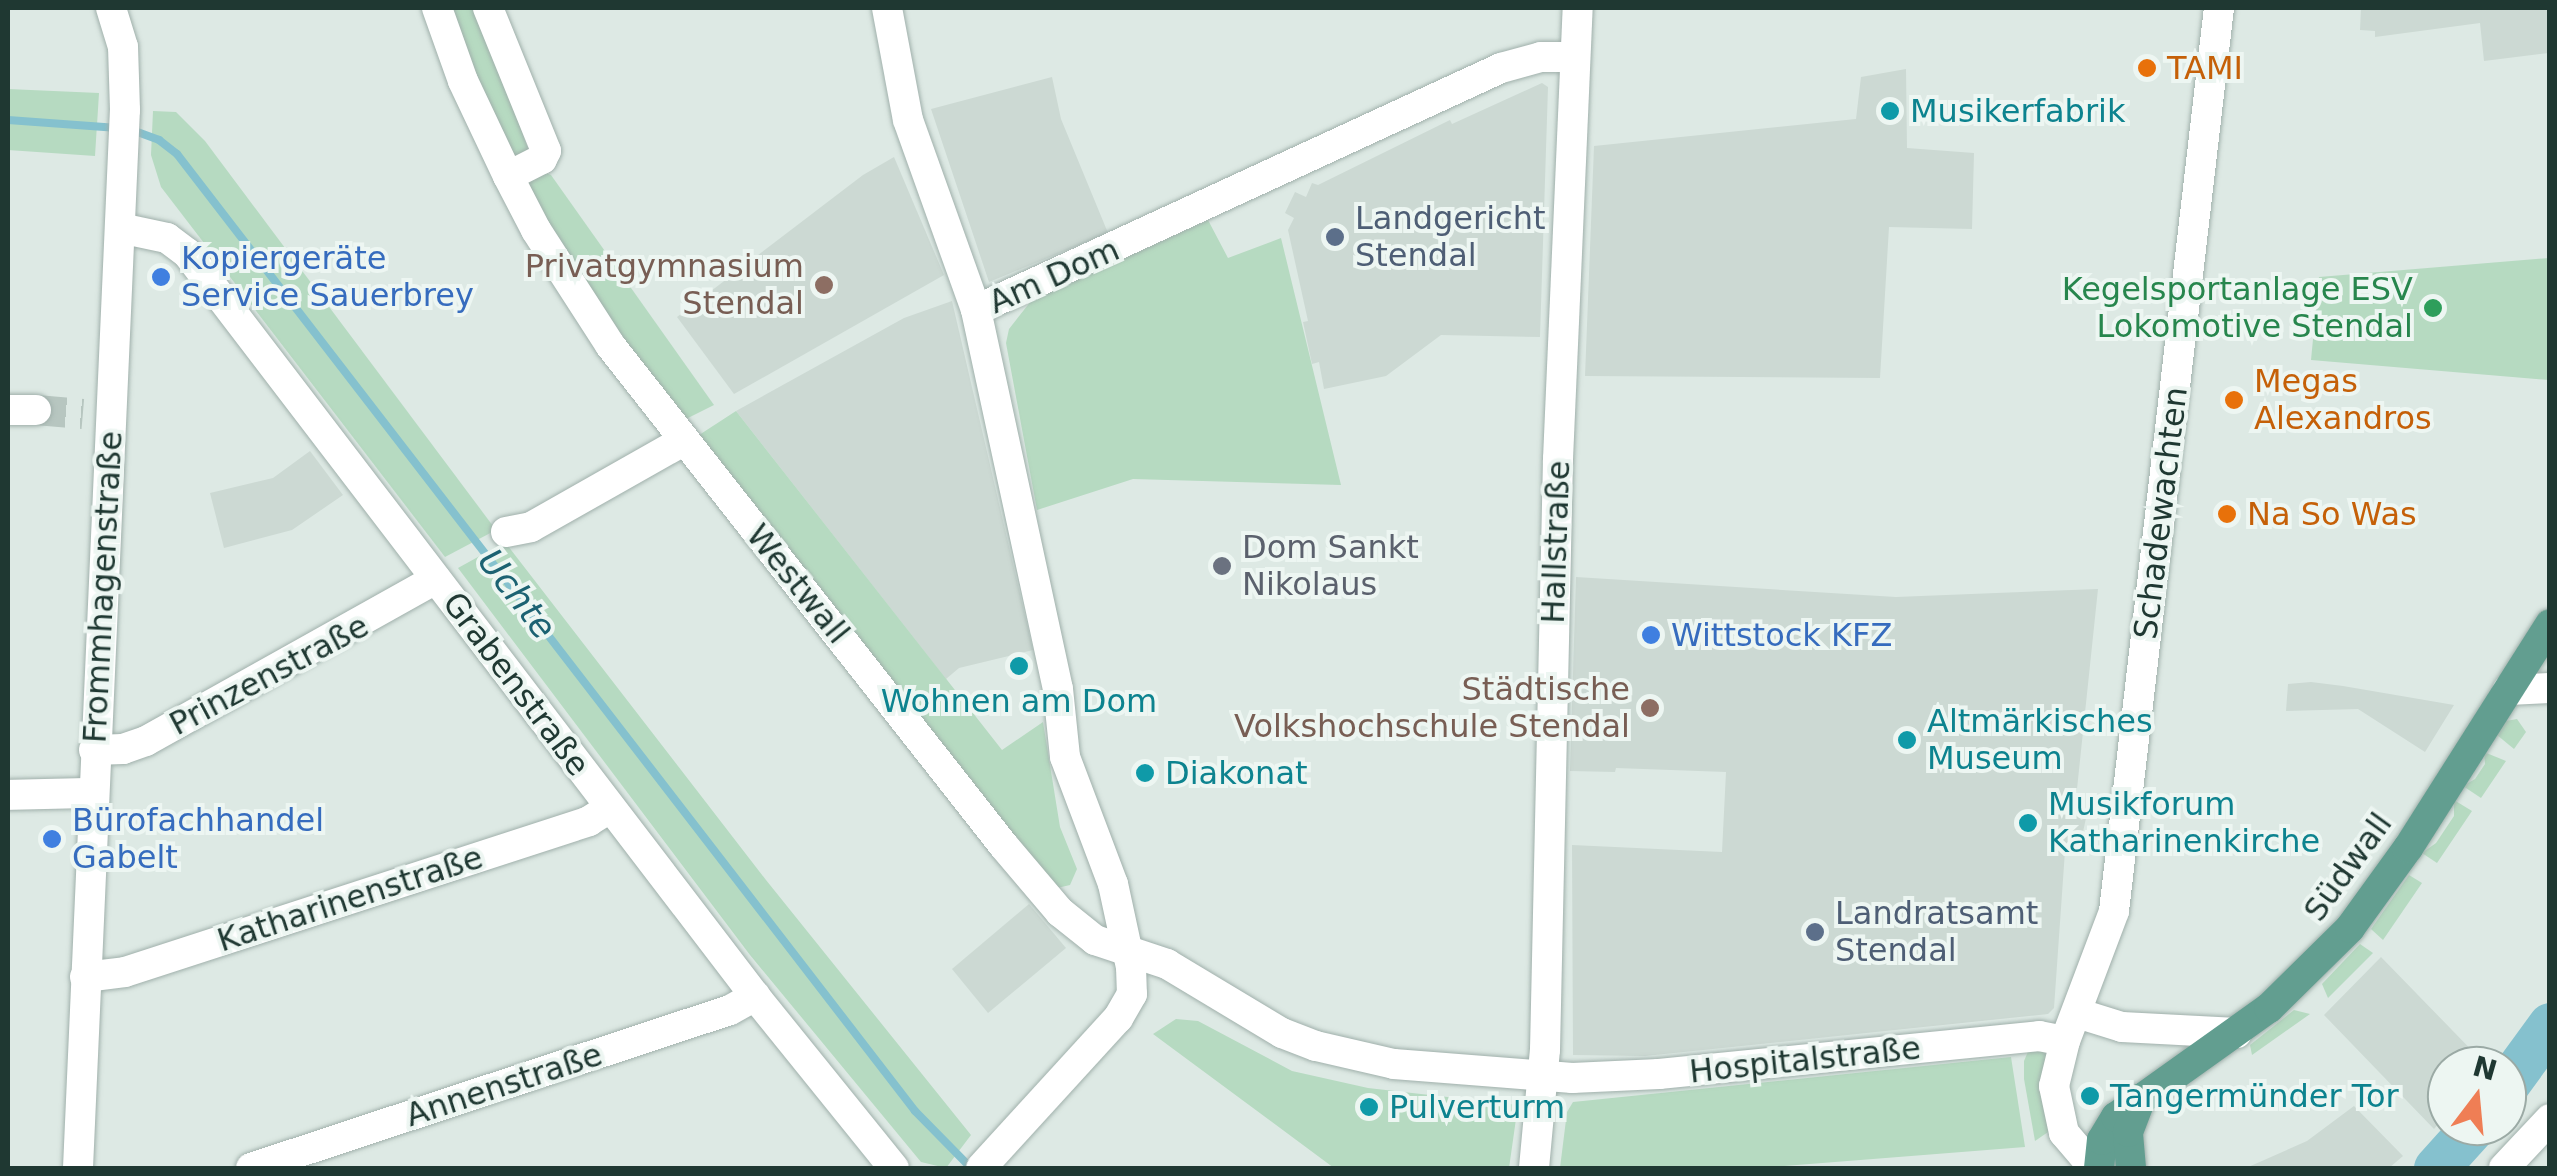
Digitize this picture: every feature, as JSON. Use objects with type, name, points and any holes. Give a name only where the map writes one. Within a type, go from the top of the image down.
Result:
[{"type":"main road","name":"Südwall","points":[[2111,1162],[2116,1116],[2237,1033],[2299,982],[2350,928],[2408,848],[2550,624]]},
{"type":"street","name":"Frommhagenstraße","points":[[78,1168],[94,750],[98,415],[120,228],[124,154],[123,47],[111,8]]},
{"type":"street","name":"Westwall","points":[[437,8],[462,81],[508,176],[536,230],[610,345],[1060,912],[1095,940],[1168,964],[1249,1016],[1316,1046],[1394,1064],[1544,1076]]},
{"type":"street","points":[[488,8],[546,151],[542,159],[508,176]]},
{"type":"street","points":[[887,8],[913,135],[976,310]]},
{"type":"street","name":"Hallstraße","points":[[1534,1168],[1544,1076],[1554,593],[1578,8]]},
{"type":"street","name":"Schadewachten","points":[[2111,1162],[2082,1125],[2068,1098],[2071,1027],[2112,923],[2117,896],[2220,8]]},
{"type":"street","name":"Am Dom","points":[[986,1162],[1132,994],[1129,953],[1114,884],[1066,757],[1058,689],[976,310],[1501,68],[1541,57],[1574,57]]},
{"type":"street","name":"Grabenstraße","points":[[120,228],[168,238],[186,252],[755,996],[894,1168]]},
{"type":"street","points":[[506,532],[531,526],[683,441]]},
{"type":"street","name":"Prinzenstraße","points":[[94,750],[124,750],[146,741],[436,580]]},
{"type":"street","points":[[2508,690],[2550,688]]},
{"type":"street","points":[[8,795],[92,793]]},
{"type":"street","name":"Katharinenstraße","points":[[85,978],[144,966],[590,822],[610,808]]},
{"type":"street","name":"Annenstraße","points":[[251,1168],[730,1010],[755,996]]},
{"type":"street","points":[[2071,1027],[2237,1033]]},
{"type":"street","name":"Hospitalstraße","points":[[1544,1076],[1659,1074],[2038,1036],[2071,1027]]},
{"type":"street","points":[[2504,1168],[2550,1119]]},
{"type":"shaded area","points":[[2361,8],[2549,8],[2549,53],[2484,61],[2480,23],[2375,37],[2375,31],[2360,30]]},
{"type":"shaded area","points":[[1906,69],[1907,148],[1974,153],[1972,229],[1889,227],[1880,378],[1585,376],[1594,146],[1856,119],[1861,77]]},
{"type":"shaded area","points":[[1052,77],[1061,119],[1108,233],[989,282],[931,109]]},
{"type":"shaded area","points":[[1542,83],[1548,87],[1540,337],[1441,335],[1386,376],[1324,389],[1319,362],[1312,364],[1303,322],[1308,321],[1288,230],[1294,218],[1285,213],[1295,192],[1306,197],[1312,183],[1318,185],[1450,120],[1452,124]]},
{"type":"shaded area","name":"Privatgymnasium Stendal","points":[[894,157],[944,275],[734,394],[677,317],[863,175]]},
{"type":"shaded area","points":[[952,301],[1033,650],[959,668],[946,679],[736,411],[904,318]]},
{"type":"shaded area","points":[[310,451],[343,495],[292,530],[224,548],[210,493],[273,478]]},
{"type":"shaded area","points":[[1576,577],[1896,597],[2098,589],[2075,808],[2081,820],[2086,818],[2083,832],[2089,835],[2087,839],[2081,838],[2079,850],[2065,851],[2054,1008],[2048,1014],[1645,1056],[1573,1055],[1572,845],[1722,852],[1726,772],[1616,768],[1615,772],[1570,771]]},
{"type":"shaded area","points":[[2311,682],[2454,705],[2425,752],[2358,709],[2286,711],[2288,684]]},
{"type":"shaded area","points":[[1029,904],[1066,948],[988,1013],[952,969]]},
{"type":"shaded area","points":[[2381,957],[2468,1046],[2427,1046],[2427,1122],[2324,1015]]},
{"type":"shaded area","points":[[2354,1106],[2403,1156],[2389,1168],[2246,1168],[2307,1141]]},
{"type":"green space","points":[[450,8],[478,8],[531,157],[511,161]]},
{"type":"green space","points":[[8,89],[99,93],[95,156],[8,150]]},
{"type":"green space","points":[[153,111],[176,112],[205,141],[496,530],[445,557],[161,187],[151,155]]},
{"type":"green space","points":[[541,171],[551,175],[714,405],[680,422],[572,269],[521,184]]},
{"type":"green space","points":[[1208,220],[1228,258],[1281,238],[1341,485],[1133,479],[1037,510],[1006,343],[1009,329],[1031,301]]},
{"type":"green space","name":"Kegelsportanlage ESV Lokomotive Stendal","points":[[2549,258],[2549,380],[2311,360],[2319,277]]},
{"type":"green space","points":[[736,411],[1002,750],[1043,722],[1060,827],[1077,869],[1070,885],[1053,889],[696,437]]},
{"type":"green space","points":[[505,542],[766,880],[971,1135],[946,1168],[921,1162],[750,955],[458,568]]},
{"type":"green space","points":[[2517,719],[2526,732],[2514,749],[2497,735],[2506,721]]},
{"type":"green space","points":[[2484,752],[2506,761],[2481,798],[2463,786],[2475,779],[2485,764]]},
{"type":"green space","points":[[2454,800],[2472,811],[2437,863],[2422,853],[2436,843],[2454,816]]},
{"type":"green space","points":[[2409,875],[2422,883],[2383,940],[2371,929]]},
{"type":"green space","points":[[2360,944],[2373,953],[2328,998],[2322,984]]},
{"type":"green space","points":[[2294,1010],[2310,1014],[2252,1055],[2250,1045]]},
{"type":"green space","points":[[1176,1019],[1198,1021],[1292,1071],[1368,1088],[1518,1105],[1509,1168],[1334,1168],[1153,1034]]},
{"type":"green space","points":[[2030,1047],[2045,1051],[2051,1130],[2035,1141],[2024,1079],[2024,1061]]},
{"type":"green space","points":[[2011,1057],[2025,1147],[1760,1168],[1560,1168],[1567,1112],[1573,1102]]},
{"type":"waterway","name":"Uchte","points":[[8,120],[118,128]]},
{"type":"waterway","name":"Uchte","points":[[132,130],[159,140],[177,154],[915,1111],[971,1168]]},
{"type":"waterway","name":"Uchte","points":[[2527,1057],[2550,1025]]},
{"type":"waterway","name":"Uchte","points":[[2436,1168],[2456,1146]]},
{"type":"tunnel","points":[[36,410],[83,414]]},
{"type":"place","name":"TAMI","points":[[2147,68]]},
{"type":"place","name":"Musikerfabrik","points":[[1890,111]]},
{"type":"place","name":"Landgericht Stendal","points":[[1335,237]]},
{"type":"place","name":"Kopiergeräte Service Sauerbrey","points":[[161,277]]},
{"type":"place","name":"Privatgymnasium Stendal","points":[[824,285]]},
{"type":"place","name":"Kegelsportanlage ESV Lokomotive Stendal","points":[[2433,308]]},
{"type":"place","name":"Megas Alexandros","points":[[2234,400]]},
{"type":"place","name":"Na So Was","points":[[2227,514]]},
{"type":"place","name":"Dom Sankt Nikolaus","points":[[1222,566]]},
{"type":"place","name":"Wittstock KFZ","points":[[1651,635]]},
{"type":"place","name":"Wohnen am Dom","points":[[1019,666]]},
{"type":"place","name":"Städtische Volkshochschule Stendal","points":[[1650,708]]},
{"type":"place","name":"Altmärkisches Museum","points":[[1907,740]]},
{"type":"place","name":"Diakonat","points":[[1145,773]]},
{"type":"place","name":"Musikforum Katharinenkirche","points":[[2028,823]]},
{"type":"place","name":"Bürofachhandel Gabelt","points":[[52,839]]},
{"type":"place","name":"Landratsamt Stendal","points":[[1815,932]]},
{"type":"place","name":"Tangermünder Tor","points":[[2090,1096]]},
{"type":"place","name":"Pulverturm","points":[[1369,1107]]}]
